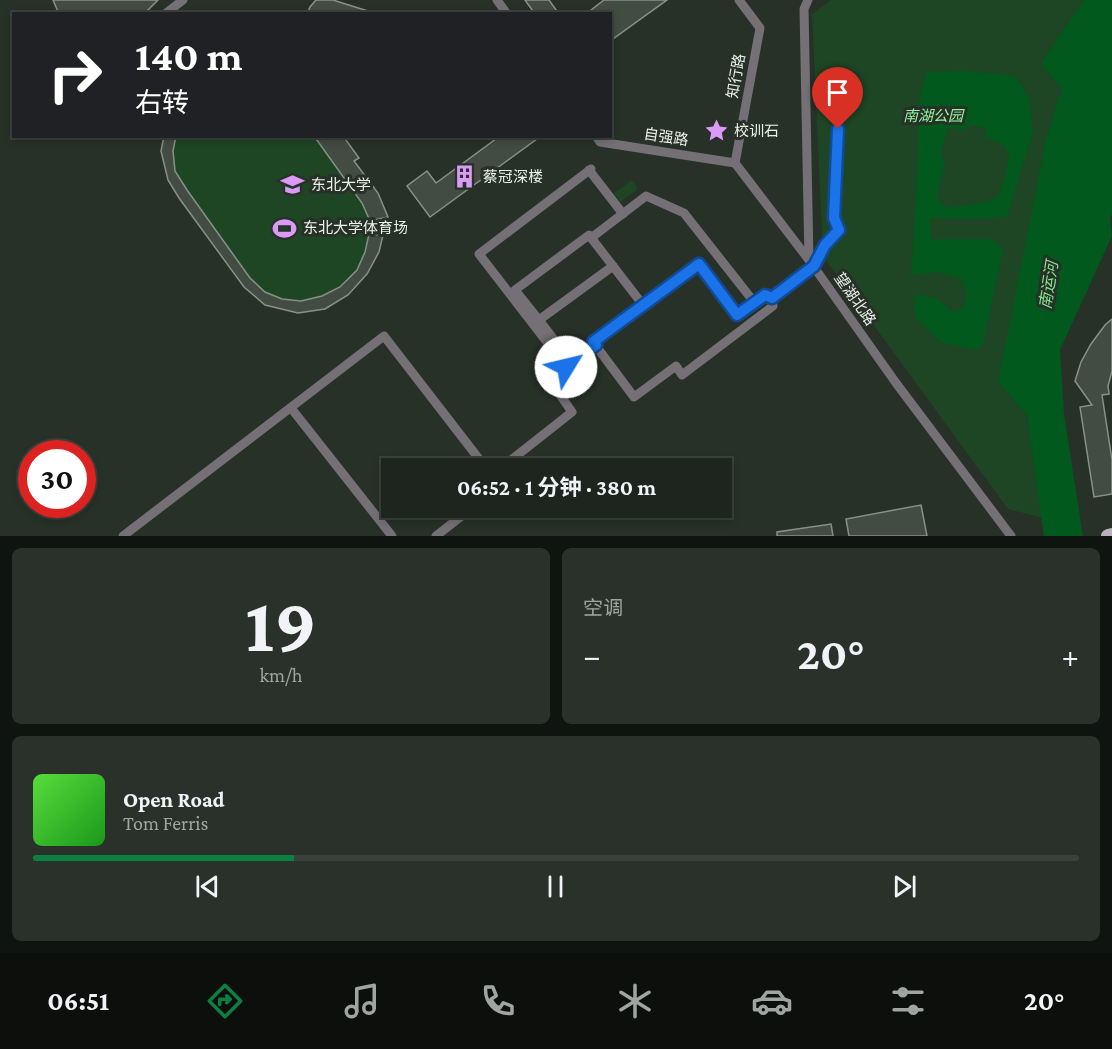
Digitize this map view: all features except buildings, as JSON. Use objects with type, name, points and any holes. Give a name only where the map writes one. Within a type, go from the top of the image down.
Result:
[{"type":"street","points":[[168,12],[183,0]]},
{"type":"street","name":"知行路","points":[[735,163],[760,28],[739,0]]},
{"type":"street","points":[[808,0],[804,9],[811,263]]},
{"type":"street","points":[[772,298],[811,263],[839,230],[834,218],[839,107]]},
{"type":"street","name":"自强路","points":[[597,138],[600,142],[735,163]]},
{"type":"street","name":"望湖北路","points":[[735,163],[1011,536]]},
{"type":"street","points":[[569,365],[479,254],[590,169],[623,213]]},
{"type":"street","points":[[591,238],[646,196],[684,213],[754,302]]},
{"type":"street","points":[[569,365],[539,320],[515,290],[589,235],[643,305]]},
{"type":"street","points":[[745,327],[699,264],[593,342],[634,397],[675,366],[682,375],[773,306],[772,298]]},
{"type":"street","points":[[539,320],[612,266]]},
{"type":"street","points":[[737,315],[765,295],[772,298]]},
{"type":"street","points":[[123,536],[384,336],[478,458]]},
{"type":"street","points":[[514,458],[572,412],[556,389],[569,365],[596,345]]},
{"type":"street","points":[[291,408],[392,536]]},
{"type":"street","points":[[443,534],[461,518]]},
{"type":"green space","name":"南湖公园","points":[[831,0],[1112,0],[998,382],[1027,416],[1042,518],[1008,509],[823,256],[812,14]]},
{"type":"green space","name":"东北大学体育场","points":[[164,138],[344,138],[355,161],[378,193],[388,217],[370,221],[369,234],[383,235],[379,252],[367,274],[348,295],[325,309],[298,313],[265,305],[244,287],[179,198],[168,180],[161,151]]},
{"type":"green space","points":[[632,180],[638,189],[620,202],[614,193]]},
{"type":"water","name":"南运河","points":[[1084,0],[1112,0],[1112,214],[1110,218],[1112,236],[1060,350],[1064,414],[1083,536],[1044,536],[1027,416],[998,382],[1046,140],[1062,88],[1041,64]]},
{"type":"water","points":[[965,71],[1015,76],[1029,98],[1033,131],[1007,217],[930,218],[931,239],[993,239],[1003,250],[983,344],[975,350],[940,342],[915,317],[915,294],[936,298],[953,312],[962,309],[967,293],[962,280],[939,272],[911,275],[919,112],[927,72]],"holes":[[[967,125],[986,128],[985,138],[1003,144],[1009,156],[998,197],[972,205],[945,207],[937,198],[945,164],[941,151],[948,128],[965,130]]]},
{"type":"place","name":"校训石","points":[[716,131]]},
{"type":"place","name":"蔡冠深楼","points":[[465,177]]},
{"type":"place","name":"东北大学","points":[[293,185]]},
{"type":"place","name":"东北大学体育场","points":[[285,228]]},
{"type":"route","points":[[566,367],[596,345],[593,342],[699,264],[737,315],[765,295],[772,298],[814,266],[825,245],[839,230],[834,218],[838,129]]}]
